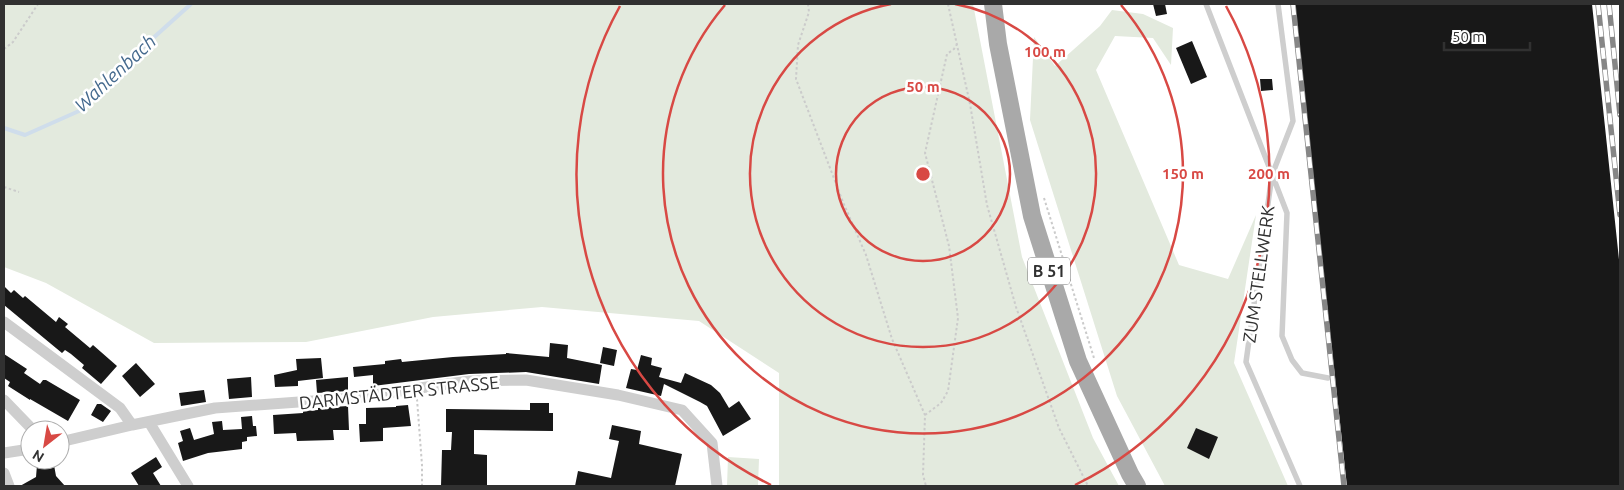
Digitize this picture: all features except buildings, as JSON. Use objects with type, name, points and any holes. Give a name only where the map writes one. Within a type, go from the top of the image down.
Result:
[{"type":"main road","name":"B 51","points":[[993,4],[998,44],[1032,216],[1078,361],[1137,486]]},
{"type":"street","points":[[4,322],[120,408],[132,425]]},
{"type":"street","name":"DARMSTÄDTER STRASSE","points":[[70,440],[215,408],[354,398],[470,381],[526,380],[587,389],[682,410],[712,443],[717,486]]},
{"type":"street","points":[[4,400],[23,420]]},
{"type":"street","points":[[150,422],[188,486]]},
{"type":"street","points":[[4,453],[20,451]]},
{"type":"street","points":[[4,473],[9,486]]},
{"type":"lane","name":"ZUM STELLWERK","points":[[1206,4],[1272,175],[1246,362],[1300,486]]},
{"type":"lane","points":[[1278,4],[1293,121],[1272,175],[1287,213],[1282,336],[1292,360],[1302,372],[1328,378]]},
{"type":"path","points":[[4,49],[13,42],[38,4]]},
{"type":"path","points":[[808,4],[809,12],[798,45],[796,79],[843,202],[866,255],[892,339],[925,415],[923,475],[926,486]]},
{"type":"path","points":[[948,4],[970,104],[987,205],[1016,307],[1059,428],[1088,486]]},
{"type":"path","points":[[925,415],[941,403],[948,392],[958,318],[949,246],[925,153],[947,54],[957,44]]},
{"type":"path","points":[[4,187],[19,192]]},
{"type":"path","points":[[1043,194],[1095,361]]},
{"type":"path","points":[[416,389],[422,486]]},
{"type":"shaded area","points":[[4,4],[973,4],[1022,257],[1093,438],[1119,486],[779,486],[779,373],[699,321],[542,307],[433,317],[306,342],[154,343],[46,283],[4,267]]},
{"type":"shaded area","points":[[1112,10],[1143,14],[1173,28],[1171,65],[1153,38],[1115,36],[1096,70],[1179,265],[1228,279],[1256,215],[1234,363],[1288,486],[1165,486],[1117,396],[1030,120],[1034,37],[1055,66],[1100,26]]},
{"type":"shaded area","points":[[728,457],[759,459],[758,486],[727,486]]},
{"type":"waterway","name":"Wahlenbach","points":[[4,128],[25,135],[79,111],[122,66],[191,4]]},
{"type":"railway","points":[[1293,4],[1344,486]]},
{"type":"railway","points":[[1598,4],[1620,215]]},
{"type":"railway","points":[[1609,4],[1620,115]]}]
